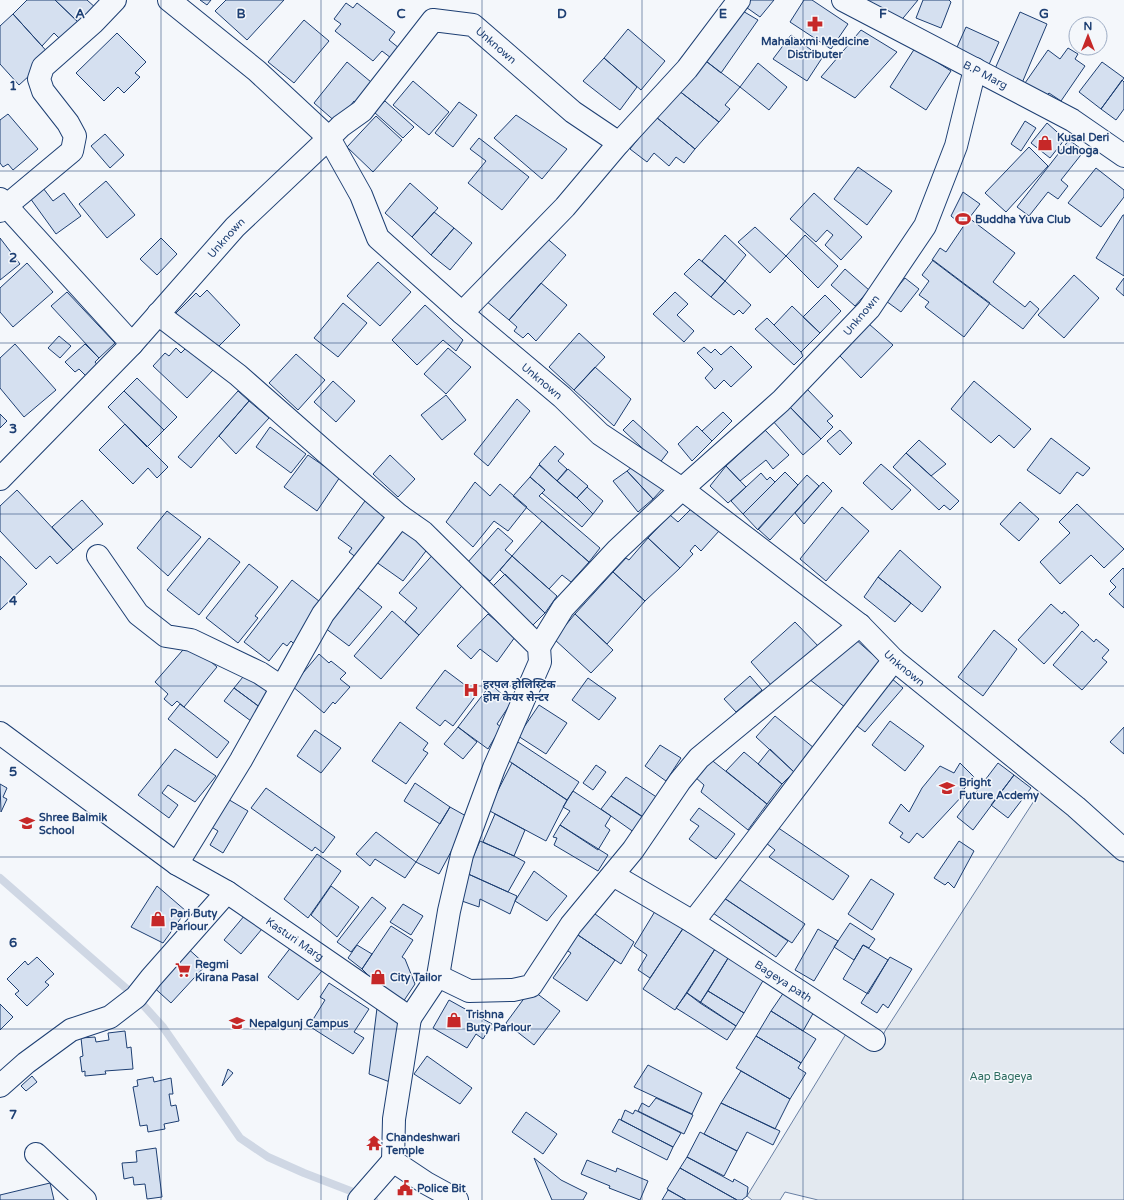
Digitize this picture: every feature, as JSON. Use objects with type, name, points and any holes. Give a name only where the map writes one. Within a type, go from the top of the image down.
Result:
[{"type":"street","points":[[115,0],[94,22],[43,67],[39,79],[43,91],[68,123],[75,136],[72,151],[2,205],[132,344]]},
{"type":"street","name":"Unknown","points":[[169,0],[257,71],[329,138],[362,195],[378,238],[462,313],[562,397],[600,434],[682,489],[860,625],[894,660],[1076,807],[1124,850]]},
{"type":"street","points":[[462,313],[565,207],[619,143],[687,68],[739,0]]},
{"type":"street","name":"B.P Marg","points":[[843,0],[1072,120],[1124,156]]},
{"type":"street","name":"Unknown","points":[[0,480],[132,344],[235,227],[341,126],[362,111],[433,20],[473,25],[573,112],[619,143]]},
{"type":"street","name":"Unknown","points":[[539,648],[563,608],[617,550],[682,489],[781,401],[869,309],[924,226],[956,146],[975,69]]},
{"type":"street","points":[[158,314],[238,375],[400,516],[423,532],[539,648],[540,662],[494,768],[462,855],[449,911],[438,976],[410,1018],[394,1119],[393,1161],[359,1200]]},
{"type":"street","points":[[177,864],[241,760],[323,614],[400,516]]},
{"type":"street","points":[[98,556],[138,614],[166,636],[191,640],[260,673],[281,688]]},
{"type":"street","points":[[438,976],[469,991],[513,990],[531,986],[571,925],[633,850],[680,781],[699,758],[860,625]]},
{"type":"street","points":[[693,922],[894,660]]},
{"type":"street","name":"Kasturi Marg","points":[[2,738],[177,864],[227,892],[410,1018]]},
{"type":"street","name":"Bageya path","points":[[613,875],[693,922],[874,1040]]},
{"type":"street","points":[[0,1086],[26,1062],[71,1030],[110,1017],[136,997],[227,892]]},
{"type":"street","points":[[36,1154],[85,1200]]},
{"type":"street","points":[[393,1161],[426,1183],[457,1200]]},
{"type":"green space","name":"Aap Bageya","points":[[1043,787],[1124,863],[1124,1200],[818,1200],[785,1192],[780,1200],[752,1200],[747,1196],[849,1029],[879,1044],[885,1031]]},
{"type":"building","points":[[27,0],[55,0],[78,22],[61,40],[54,33],[42,46],[13,14]]},
{"type":"building","points":[[55,0],[87,0],[97,9],[78,22]]},
{"type":"building","points":[[200,0],[211,0],[207,5]]},
{"type":"building","points":[[226,0],[284,0],[247,40],[215,11]]},
{"type":"building","points":[[747,0],[774,0],[760,17],[743,5]]},
{"type":"building","points":[[804,0],[812,0],[848,24],[831,49],[790,22]]},
{"type":"building","points":[[864,0],[918,0],[899,23]]},
{"type":"building","points":[[923,0],[949,0],[951,2],[941,28],[916,18]]},
{"type":"building","points":[[346,3],[353,8],[357,3],[395,32],[389,40],[399,48],[391,58],[382,51],[373,61],[335,31],[341,24],[334,19]]},
{"type":"building","points":[[741,10],[758,20],[721,73],[702,58]]},
{"type":"building","points":[[1020,12],[1047,24],[1022,83],[994,71]]},
{"type":"building","points":[[13,14],[51,56],[19,85],[0,64],[0,26]]},
{"type":"building","points":[[304,20],[329,41],[294,83],[268,62]]},
{"type":"building","points":[[966,27],[999,42],[987,69],[954,54]]},
{"type":"building","points":[[628,29],[665,61],[641,90],[604,58]]},
{"type":"building","points":[[861,30],[897,52],[855,98],[821,77]]},
{"type":"building","points":[[117,33],[146,62],[135,73],[140,77],[124,93],[118,87],[104,101],[76,73]]},
{"type":"building","points":[[791,35],[822,58],[807,81],[773,59]]},
{"type":"building","points":[[915,48],[951,71],[926,110],[890,87]]},
{"type":"building","points":[[1068,48],[1068,56],[1077,56],[1075,59],[1085,66],[1061,101],[1049,93],[1045,97],[1025,83],[1048,50],[1060,59]]},
{"type":"building","points":[[604,58],[637,87],[620,110],[583,81]]},
{"type":"building","points":[[702,58],[740,87],[725,105],[730,109],[719,122],[678,90]]},
{"type":"building","points":[[347,62],[377,87],[361,107],[354,101],[337,123],[314,103]]},
{"type":"building","points":[[1102,62],[1124,78],[1101,109],[1079,92]]},
{"type":"building","points":[[758,63],[787,87],[769,110],[740,87]]},
{"type":"building","points":[[1122,80],[1124,82],[1124,109],[1116,120],[1101,109]]},
{"type":"building","points":[[413,81],[449,112],[429,135],[393,105]]},
{"type":"building","points":[[678,90],[719,122],[695,149],[656,117]]},
{"type":"building","points":[[385,101],[414,127],[403,138],[374,112]]},
{"type":"building","points":[[459,102],[477,115],[453,147],[435,133]]},
{"type":"building","points":[[8,114],[38,149],[13,170],[8,164],[3,167],[0,163],[0,120]]},
{"type":"building","points":[[516,115],[567,149],[542,179],[494,138]]},
{"type":"building","points":[[376,116],[402,140],[373,172],[347,147]]},
{"type":"building","points":[[656,117],[695,149],[684,163],[676,157],[669,166],[654,153],[647,162],[630,149]]},
{"type":"building","points":[[1025,121],[1036,128],[1021,151],[1011,144]]},
{"type":"building","points":[[1047,123],[1065,139],[1050,158],[1031,143]]},
{"type":"building","points":[[105,134],[124,155],[110,168],[91,146]]},
{"type":"building","points":[[479,138],[529,177],[502,210],[468,183],[486,161],[470,149]]},
{"type":"building","points":[[1069,140],[1084,151],[1061,180],[1068,186],[1058,199],[1048,192],[1029,216],[1017,207]]},
{"type":"building","points":[[1029,147],[1048,166],[1006,212],[985,193]]},
{"type":"building","points":[[858,167],[892,191],[867,225],[834,199]]},
{"type":"building","points":[[1096,168],[1124,190],[1124,197],[1101,227],[1068,203]]},
{"type":"building","points":[[106,181],[135,215],[107,238],[79,204]]},
{"type":"building","points":[[410,183],[438,208],[412,237],[385,213]]},
{"type":"building","points":[[43,188],[53,201],[64,193],[81,216],[56,234],[30,198]]},
{"type":"building","points":[[963,192],[980,204],[963,226],[951,216]]},
{"type":"building","points":[[814,193],[862,237],[841,260],[825,245],[833,235],[827,230],[816,242],[790,219]]},
{"type":"building","points":[[434,212],[454,228],[431,255],[412,237]]},
{"type":"building","points":[[1124,215],[1124,276],[1096,258]]},
{"type":"building","points":[[969,218],[1015,253],[993,282],[1025,307],[1030,301],[1039,309],[1023,329],[932,260],[940,248],[946,252]]},
{"type":"building","points":[[755,227],[786,256],[770,273],[738,242]]},
{"type":"building","points":[[454,228],[472,243],[450,270],[431,255]]},
{"type":"building","points":[[543,235],[566,255],[509,320],[486,301]]},
{"type":"building","points":[[725,235],[746,255],[725,281],[702,261]]},
{"type":"building","points":[[805,235],[838,266],[818,288],[786,256]]},
{"type":"building","points":[[0,238],[20,264],[0,280]]},
{"type":"building","points":[[161,238],[177,254],[157,275],[140,259]]},
{"type":"building","points":[[699,259],[725,281],[711,297],[684,274]]},
{"type":"building","points":[[933,260],[990,303],[964,337],[925,307],[929,302],[919,295],[929,281],[922,275]]},
{"type":"building","points":[[378,262],[411,292],[380,326],[347,296]]},
{"type":"building","points":[[27,263],[53,292],[13,327],[0,312],[0,288]]},
{"type":"building","points":[[845,269],[869,290],[855,306],[831,285]]},
{"type":"building","points":[[1074,275],[1099,298],[1064,338],[1038,315]]},
{"type":"building","points":[[905,278],[919,289],[901,312],[886,301]]},
{"type":"building","points":[[1124,278],[1124,296],[1116,289]]},
{"type":"building","points":[[725,281],[751,305],[743,314],[739,310],[734,315],[711,297]]},
{"type":"building","points":[[541,283],[567,305],[536,341],[528,333],[523,338],[514,331],[517,327],[509,320]]},
{"type":"building","points":[[207,290],[240,325],[214,351],[172,317],[196,293],[200,297]]},
{"type":"building","points":[[67,292],[115,343],[99,358],[51,306]]},
{"type":"building","points":[[675,292],[688,304],[677,315],[694,331],[684,342],[653,314]]},
{"type":"building","points":[[825,295],[841,311],[820,333],[803,317]]},
{"type":"building","points":[[343,303],[367,323],[338,357],[314,338]]},
{"type":"building","points":[[425,305],[463,340],[456,351],[443,340],[417,365],[392,340]]},
{"type":"building","points":[[792,306],[820,333],[801,352],[774,325]]},
{"type":"building","points":[[767,318],[801,352],[803,356],[794,365],[755,329]]},
{"type":"building","points":[[869,324],[893,345],[861,378],[840,356]]},
{"type":"building","points":[[579,333],[605,357],[574,390],[549,367]]},
{"type":"building","points":[[59,336],[71,346],[60,358],[48,348]]},
{"type":"building","points":[[15,344],[56,390],[24,417],[0,388],[0,358]]},
{"type":"building","points":[[85,344],[99,358],[95,362],[99,367],[88,378],[79,369],[75,372],[65,362]]},
{"type":"building","points":[[188,346],[213,370],[187,398],[153,366],[165,353],[169,356],[176,348],[181,353]]},
{"type":"building","points":[[731,346],[752,367],[731,387],[724,380],[715,389],[705,378],[713,369],[697,353],[704,347],[711,353],[715,349],[721,355]]},
{"type":"building","points":[[448,348],[471,367],[446,394],[424,374]]},
{"type":"building","points":[[296,354],[325,380],[298,410],[269,383]]},
{"type":"building","points":[[595,367],[631,399],[614,426],[574,390]]},
{"type":"building","points":[[137,378],[177,417],[164,430],[124,391]]},
{"type":"building","points":[[333,381],[355,401],[336,422],[314,402]]},
{"type":"building","points":[[974,381],[1031,429],[1014,448],[999,435],[991,443],[951,409]]},
{"type":"building","points":[[806,388],[833,416],[827,421],[833,427],[821,439],[788,405]]},
{"type":"building","points":[[124,391],[164,430],[147,447],[108,407]]},
{"type":"building","points":[[238,391],[249,401],[191,468],[178,457]]},
{"type":"building","points":[[446,395],[466,420],[442,440],[421,415]]},
{"type":"building","points":[[517,399],[530,411],[488,466],[474,454]]},
{"type":"building","points":[[249,401],[269,418],[236,454],[219,436]]},
{"type":"building","points":[[788,405],[821,439],[803,455],[772,420]]},
{"type":"building","points":[[723,412],[732,421],[712,441],[702,431]]},
{"type":"building","points":[[0,414],[7,421],[0,428]]},
{"type":"building","points":[[633,420],[668,452],[659,464],[623,430]]},
{"type":"building","points":[[125,424],[168,467],[157,478],[148,468],[133,484],[99,450]]},
{"type":"building","points":[[697,426],[712,441],[692,461],[678,444]]},
{"type":"building","points":[[270,427],[306,454],[291,473],[256,447]]},
{"type":"building","points":[[765,430],[789,455],[773,469],[766,460],[740,481],[726,466]]},
{"type":"building","points":[[840,430],[852,443],[840,455],[827,441]]},
{"type":"building","points":[[1051,438],[1090,468],[1083,476],[1077,472],[1060,494],[1027,470]]},
{"type":"building","points":[[919,440],[946,464],[931,476],[906,453]]},
{"type":"building","points":[[555,446],[564,454],[558,461],[567,469],[557,481],[539,464]]},
{"type":"building","points":[[906,453],[959,501],[950,510],[944,505],[939,510],[893,467]]},
{"type":"building","points":[[308,455],[340,477],[317,511],[284,487]]},
{"type":"building","points":[[390,455],[415,479],[398,497],[373,474]]},
{"type":"building","points":[[639,461],[664,487],[653,499],[627,471]]},
{"type":"building","points":[[881,464],[911,490],[892,510],[863,483]]},
{"type":"building","points":[[539,465],[593,514],[582,527],[542,493],[545,490],[530,477]]},
{"type":"building","points":[[726,466],[746,487],[728,503],[710,486]]},
{"type":"building","points":[[568,469],[588,486],[577,498],[557,481]]},
{"type":"building","points":[[627,471],[653,499],[638,512],[613,481]]},
{"type":"building","points":[[785,472],[798,485],[758,530],[743,514]]},
{"type":"building","points":[[761,473],[767,480],[770,477],[775,482],[743,514],[731,501]]},
{"type":"building","points":[[807,475],[819,486],[770,540],[758,529]]},
{"type":"building","points":[[530,477],[545,490],[539,496],[600,548],[589,562],[513,496]]},
{"type":"building","points":[[475,482],[490,496],[500,484],[527,507],[508,531],[494,521],[473,547],[446,522]]},
{"type":"building","points":[[823,482],[832,491],[804,524],[795,513]]},
{"type":"building","points":[[587,487],[603,501],[593,514],[577,498]]},
{"type":"building","points":[[17,490],[73,550],[57,564],[50,556],[36,569],[0,531],[0,506]]},
{"type":"building","points":[[82,500],[103,524],[73,550],[52,527]]},
{"type":"building","points":[[365,501],[391,520],[361,561],[349,552],[352,548],[338,538]]},
{"type":"building","points":[[1020,502],[1039,519],[1019,541],[1000,524]]},
{"type":"building","points":[[1077,504],[1124,549],[1104,568],[1091,555],[1060,584],[1040,562],[1070,533],[1059,522]]},
{"type":"building","points":[[693,507],[719,531],[701,551],[695,545],[690,551],[693,554],[680,568],[648,538],[670,515],[678,522]]},
{"type":"building","points":[[842,507],[869,531],[826,581],[800,559]]},
{"type":"building","points":[[167,511],[201,537],[168,576],[137,548]]},
{"type":"building","points":[[542,521],[589,562],[571,582],[562,575],[549,589],[512,556]]},
{"type":"building","points":[[398,524],[429,547],[403,581],[372,559]]},
{"type":"building","points":[[498,528],[513,541],[505,550],[512,556],[490,581],[468,562]]},
{"type":"building","points":[[209,538],[240,562],[199,615],[167,590]]},
{"type":"building","points":[[648,538],[680,568],[645,601],[613,572],[626,558],[629,560]]},
{"type":"building","points":[[900,550],[941,587],[922,612],[878,577]]},
{"type":"building","points":[[436,551],[468,579],[419,635],[405,622],[417,608],[399,593]]},
{"type":"building","points":[[0,556],[27,584],[0,610]]},
{"type":"building","points":[[512,556],[557,596],[545,613],[500,570]]},
{"type":"building","points":[[249,564],[278,587],[255,616],[258,618],[238,643],[206,618]]},
{"type":"building","points":[[1123,568],[1124,608],[1109,594],[1116,587],[1110,581]]},
{"type":"building","points":[[613,572],[645,601],[607,644],[575,614]]},
{"type":"building","points":[[505,574],[545,613],[530,628],[490,589]]},
{"type":"building","points":[[878,577],[911,603],[895,622],[864,597]]},
{"type":"building","points":[[292,580],[324,605],[294,644],[291,641],[287,646],[283,643],[269,661],[244,642]]},
{"type":"building","points":[[353,584],[382,607],[349,646],[321,625]]},
{"type":"building","points":[[1051,604],[1062,614],[1064,611],[1079,625],[1044,664],[1018,640]]},
{"type":"building","points":[[392,611],[419,635],[381,679],[354,656]]},
{"type":"building","points":[[488,614],[515,637],[497,662],[480,649],[471,659],[457,646]]},
{"type":"building","points":[[575,614],[613,650],[591,673],[554,639]]},
{"type":"building","points":[[795,622],[821,649],[784,683],[780,677],[771,685],[751,662]]},
{"type":"building","points":[[994,630],[1017,649],[983,696],[958,677]]},
{"type":"building","points":[[1082,631],[1094,642],[1096,639],[1109,650],[1102,658],[1107,662],[1082,690],[1053,665]]},
{"type":"building","points":[[854,638],[881,662],[846,708],[809,679]]},
{"type":"building","points":[[189,643],[217,667],[184,707],[177,701],[172,706],[164,699],[168,694],[155,682]]},
{"type":"building","points":[[319,654],[329,663],[331,661],[346,673],[340,679],[350,687],[335,704],[333,702],[324,713],[292,686]]},
{"type":"building","points":[[445,670],[477,694],[453,726],[445,720],[440,726],[416,708]]},
{"type":"building","points":[[247,672],[269,687],[261,708],[234,688]]},
{"type":"building","points":[[750,676],[762,690],[736,712],[724,699]]},
{"type":"building","points":[[588,678],[616,698],[599,720],[572,700]]},
{"type":"building","points":[[891,678],[903,688],[865,732],[853,723]]},
{"type":"building","points":[[491,684],[511,703],[497,724],[501,727],[488,749],[458,727]]},
{"type":"building","points":[[234,688],[261,708],[255,724],[224,701]]},
{"type":"building","points":[[180,704],[229,742],[217,758],[168,719]]},
{"type":"building","points":[[539,705],[567,723],[546,754],[518,736]]},
{"type":"building","points":[[775,716],[814,748],[794,772],[756,737]]},
{"type":"building","points":[[890,721],[924,746],[905,771],[872,745]]},
{"type":"building","points":[[400,722],[428,743],[423,750],[428,753],[406,784],[372,761]]},
{"type":"building","points":[[458,727],[477,742],[463,759],[444,744]]},
{"type":"building","points":[[1124,727],[1124,754],[1110,742]]},
{"type":"building","points":[[315,730],[341,748],[321,773],[297,756]]},
{"type":"building","points":[[518,742],[579,782],[567,800],[506,759]]},
{"type":"building","points":[[660,745],[681,758],[666,781],[645,766]]},
{"type":"building","points":[[175,749],[216,776],[195,802],[168,785],[162,793],[178,805],[169,818],[138,795]]},
{"type":"building","points":[[770,749],[794,772],[782,784],[758,764]]},
{"type":"building","points":[[744,752],[782,784],[767,804],[726,771]]},
{"type":"building","points":[[709,758],[767,804],[748,830],[701,792],[704,785],[695,777]]},
{"type":"building","points":[[512,763],[567,800],[546,841],[488,810]]},
{"type":"building","points":[[960,763],[974,777],[964,789],[963,795],[923,838],[917,833],[909,843],[900,837],[903,833],[889,823],[901,804],[909,812],[922,788],[940,766],[954,773]]},
{"type":"building","points":[[998,763],[1014,775],[973,830],[957,817]]},
{"type":"building","points":[[596,765],[606,772],[593,790],[583,783]]},
{"type":"building","points":[[1014,775],[1031,788],[1008,818],[991,805]]},
{"type":"building","points":[[626,777],[658,798],[644,818],[611,796]]},
{"type":"building","points":[[415,783],[450,807],[440,824],[404,801]]},
{"type":"building","points":[[0,784],[7,788],[3,797],[7,799],[1,812]]},
{"type":"building","points":[[266,788],[335,837],[323,853],[315,847],[312,851],[251,808]]},
{"type":"building","points":[[573,791],[611,816],[605,826],[610,830],[598,850],[560,825],[570,811],[563,807]]},
{"type":"building","points":[[611,796],[648,820],[638,835],[601,809]]},
{"type":"building","points":[[226,798],[248,811],[223,853],[210,845],[218,831],[210,826]]},
{"type":"building","points":[[450,807],[466,816],[453,848],[439,874],[416,862]]},
{"type":"building","points":[[699,808],[735,834],[716,859],[689,839],[699,826],[690,820]]},
{"type":"building","points":[[495,814],[525,830],[514,856],[483,842]]},
{"type":"building","points":[[560,825],[608,855],[598,871],[554,845],[557,838],[553,837]]},
{"type":"building","points":[[777,827],[849,876],[833,900],[769,857],[775,850],[766,843]]},
{"type":"building","points":[[376,832],[416,862],[405,878],[375,859],[370,866],[356,854]]},
{"type":"building","points":[[480,841],[525,862],[508,892],[466,873]]},
{"type":"building","points":[[959,841],[974,851],[954,888],[948,882],[945,885],[934,878]]},
{"type":"building","points":[[317,854],[341,871],[308,918],[284,899]]},
{"type":"building","points":[[534,871],[567,896],[547,921],[515,901]]},
{"type":"building","points":[[466,873],[517,896],[510,914],[480,899],[479,907],[459,900]]},
{"type":"building","points":[[737,878],[805,924],[792,943],[724,898]]},
{"type":"building","points":[[871,879],[894,894],[872,930],[848,914]]},
{"type":"building","name":"Pari Buty Parlour","points":[[157,886],[186,911],[163,943],[131,927]]},
{"type":"building","points":[[331,886],[359,907],[337,937],[311,915]]},
{"type":"building","points":[[372,897],[386,908],[351,952],[337,942]]},
{"type":"building","points":[[724,898],[788,941],[776,957],[713,913]]},
{"type":"building","points":[[403,904],[423,916],[411,935],[390,922]]},
{"type":"building","points":[[657,908],[686,924],[650,978],[638,970],[647,955],[634,946]]},
{"type":"building","points":[[250,909],[267,923],[241,954],[224,940]]},
{"type":"building","points":[[588,909],[634,942],[621,964],[572,931]]},
{"type":"building","points":[[850,923],[875,939],[869,948],[863,945],[854,960],[834,947]]},
{"type":"building","points":[[686,924],[717,946],[675,1010],[643,989]]},
{"type":"building","points":[[391,926],[413,940],[402,957],[405,959],[415,984],[401,1005],[386,993],[362,969]]},
{"type":"building","points":[[818,929],[838,941],[814,981],[795,970]]},
{"type":"building","points":[[572,931],[615,960],[587,1001],[553,978],[571,953],[562,947]]},
{"type":"building","points":[[295,942],[326,966],[298,1000],[268,977]]},
{"type":"building","points":[[184,945],[206,965],[171,1003],[149,983]]},
{"type":"building","points":[[357,945],[372,954],[362,969],[348,958]]},
{"type":"building","points":[[863,945],[888,960],[868,994],[843,979]]},
{"type":"building","points":[[717,946],[730,955],[700,1003],[687,993]]},
{"type":"building","points":[[730,955],[764,979],[744,1013],[708,991]]},
{"type":"building","points":[[37,957],[54,974],[45,982],[49,985],[27,1006],[15,994],[19,991],[7,979],[25,961],[28,965]]},
{"type":"building","points":[[890,957],[912,969],[888,1008],[883,1004],[877,1013],[861,1003]]},
{"type":"building","points":[[329,983],[369,1009],[354,1032],[364,1038],[353,1054],[309,1026],[325,1000],[320,997]]},
{"type":"building","points":[[531,989],[560,1011],[534,1045],[506,1023]]},
{"type":"building","points":[[708,991],[744,1013],[736,1026],[700,1003]]},
{"type":"building","points":[[784,992],[815,1010],[803,1031],[771,1011]]},
{"type":"building","points":[[687,993],[736,1026],[727,1040],[676,1008]]},
{"type":"building","points":[[449,1000],[492,1024],[483,1039],[476,1034],[467,1048],[433,1028]]},
{"type":"building","points":[[0,1004],[13,1017],[0,1030]]},
{"type":"building","points":[[377,1008],[403,1024],[395,1084],[369,1074]]},
{"type":"building","points":[[771,1011],[816,1039],[801,1063],[756,1036]]},
{"type":"building","points":[[125,1031],[127,1048],[131,1047],[133,1069],[105,1071],[106,1074],[85,1076],[85,1071],[82,1072],[80,1057],[83,1056],[81,1038],[95,1037],[96,1042],[109,1040],[108,1033]]},
{"type":"building","points":[[756,1036],[801,1063],[798,1068],[806,1073],[790,1099],[736,1068]]},
{"type":"building","points":[[427,1056],[472,1088],[460,1104],[414,1074]]},
{"type":"building","points":[[648,1065],[702,1093],[692,1114],[634,1087]]},
{"type":"building","points":[[228,1069],[233,1073],[222,1086]]},
{"type":"building","points":[[741,1071],[790,1099],[775,1129],[721,1103]]},
{"type":"building","points":[[32,1076],[37,1082],[26,1091],[21,1086]]},
{"type":"building","points":[[153,1077],[154,1082],[171,1078],[173,1094],[169,1094],[171,1106],[176,1105],[179,1121],[164,1124],[165,1129],[148,1132],[147,1125],[140,1126],[133,1087],[138,1086],[137,1080]]},
{"type":"building","points":[[656,1098],[693,1115],[684,1134],[638,1111],[642,1103],[649,1107]]},
{"type":"building","points":[[721,1103],[780,1131],[773,1145],[747,1132],[737,1151],[704,1134]]},
{"type":"building","points":[[625,1110],[633,1114],[635,1110],[681,1133],[673,1147],[621,1120]]},
{"type":"building","points":[[526,1112],[557,1134],[543,1154],[512,1132]]},
{"type":"building","points":[[619,1119],[673,1147],[667,1160],[612,1132]]},
{"type":"building","points":[[700,1132],[737,1151],[724,1176],[687,1157]]},
{"type":"building","points":[[156,1148],[162,1197],[147,1199],[145,1184],[134,1185],[133,1177],[124,1179],[122,1163],[137,1162],[136,1151]]},
{"type":"building","points":[[687,1157],[733,1182],[734,1179],[748,1187],[747,1196],[742,1200],[737,1200],[680,1168]]},
{"type":"building","points":[[534,1158],[561,1180],[587,1193],[583,1200],[552,1200]]},
{"type":"building","points":[[587,1160],[616,1172],[617,1168],[648,1181],[640,1200],[609,1188],[610,1186],[581,1174]]},
{"type":"building","points":[[680,1168],[737,1200],[686,1200],[667,1189]]},
{"type":"building","points":[[50,1183],[54,1200],[0,1200],[0,1195]]},
{"type":"building","points":[[668,1190],[686,1200],[662,1200]]},
{"type":"waterway","points":[[0,878],[136,997],[163,1027],[240,1138],[268,1157],[304,1173],[374,1200]]},
{"type":"place","name":"Mahalaxmi Medicine Distributer","points":[[815,24]]},
{"type":"place","name":"Kusal Deri Udhoga","points":[[1045,143]]},
{"type":"place","name":"Buddha Yuva Club","points":[[963,219]]},
{"type":"place","name":"हरपल होलिस्टिक होम केयर सेन्टर","points":[[471,690]]},
{"type":"place","name":"Bright Future Acdemy","points":[[947,788]]},
{"type":"place","name":"Shree Balmik School","points":[[27,823]]},
{"type":"place","name":"Pari Buty Parlour","points":[[158,919]]},
{"type":"place","name":"Regmi Kirana Pasal","points":[[183,970]]},
{"type":"place","name":"City Tailor","points":[[378,977]]},
{"type":"place","name":"Trishna Buty Parlour","points":[[454,1020]]},
{"type":"place","name":"Nepalgunj Campus","points":[[237,1023]]},
{"type":"place","name":"Chandeshwari Temple","points":[[374,1143]]},
{"type":"place","name":"Police Bit","points":[[405,1188]]}]
